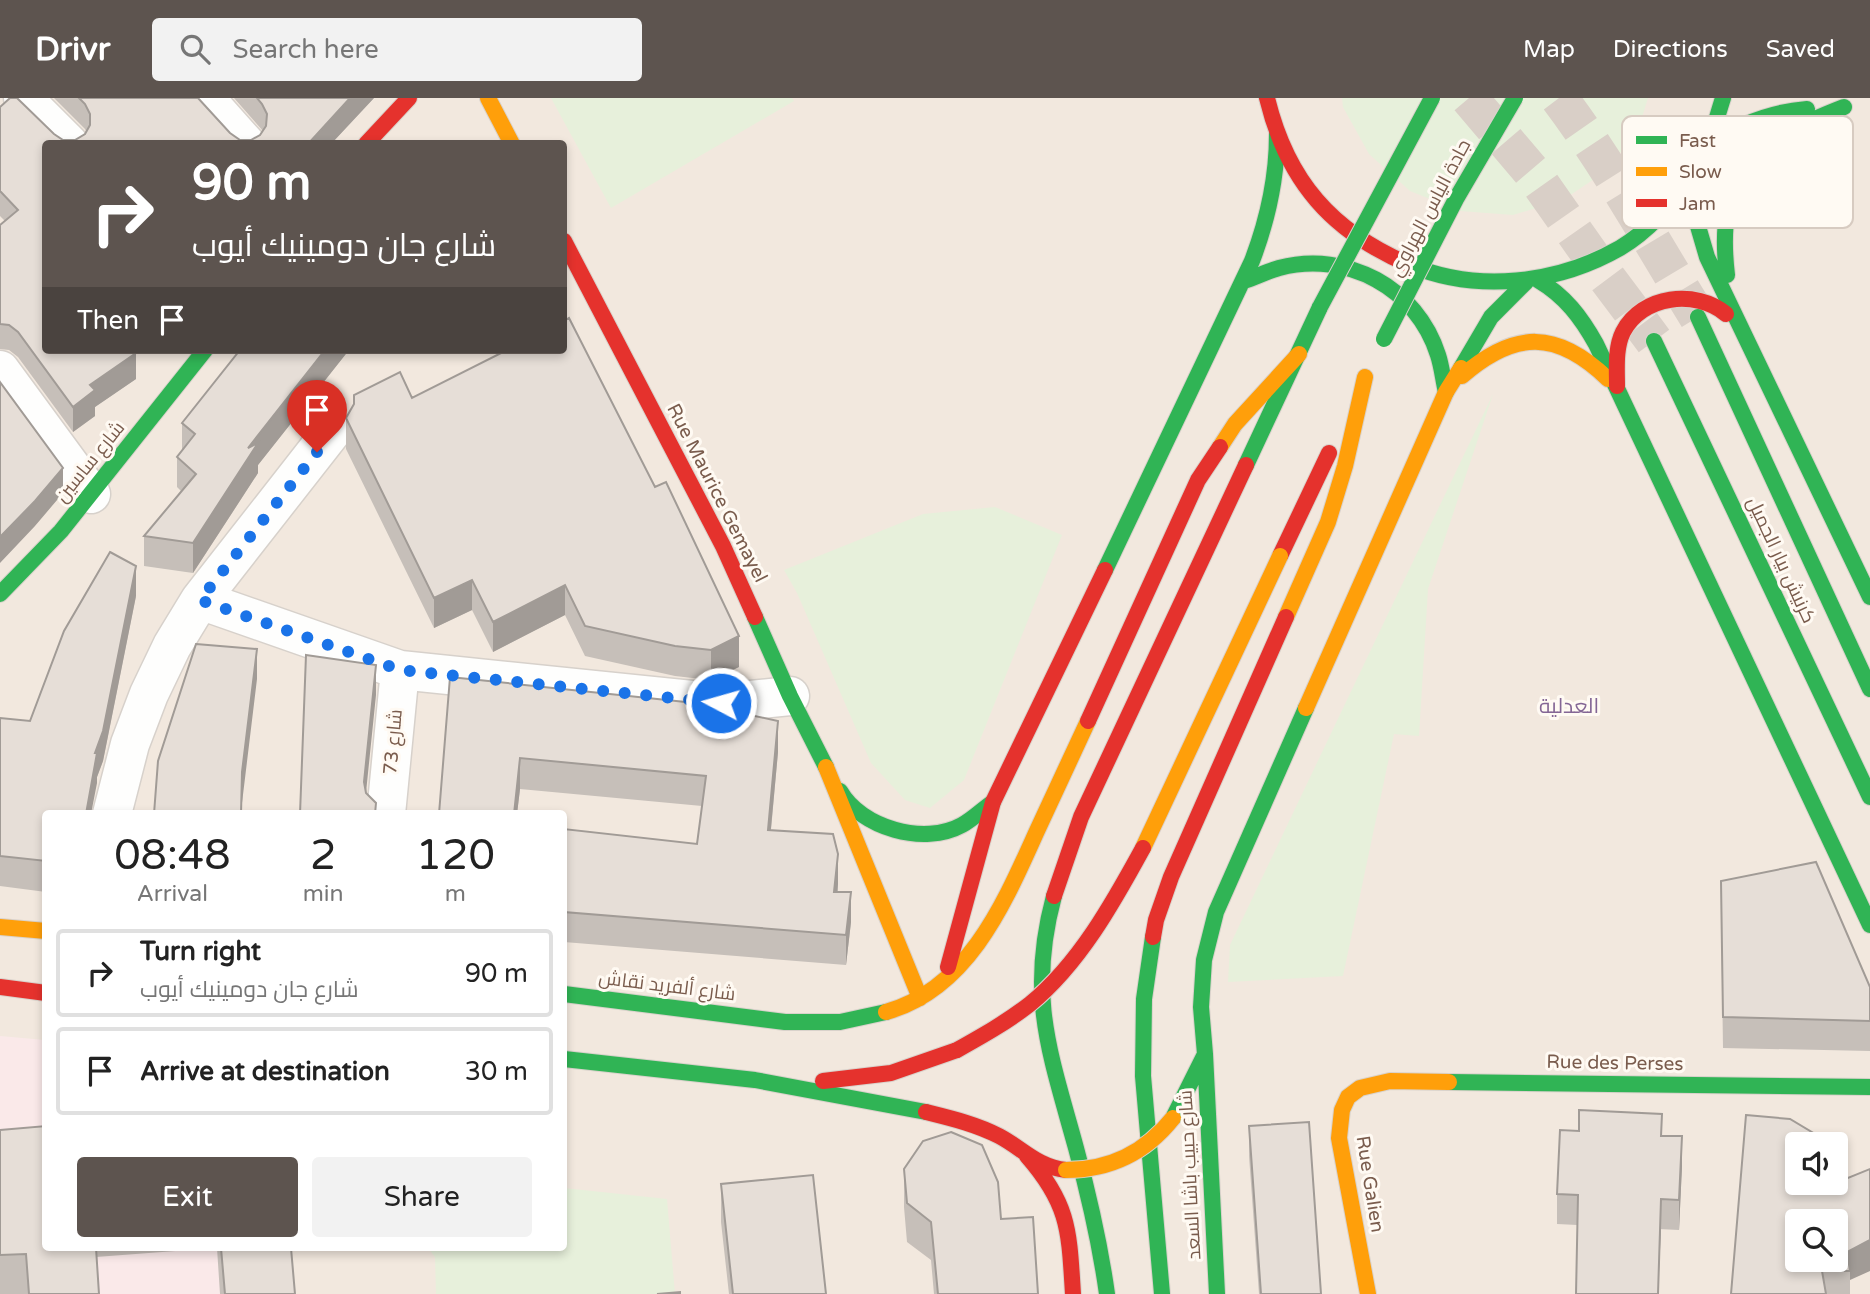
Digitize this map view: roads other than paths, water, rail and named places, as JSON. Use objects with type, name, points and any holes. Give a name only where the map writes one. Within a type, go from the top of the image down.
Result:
[{"type":"main road","points":[[370,140],[409,98]]},
{"type":"main road","points":[[488,98],[510,140]]},
{"type":"main road","points":[[1267,98],[1277,134],[1302,180],[1335,220],[1376,251],[1424,272],[1475,283],[1532,281],[1570,271],[1599,259],[1627,243],[1646,228]]},
{"type":"main road","points":[[1107,1294],[1087,1189],[1046,1036],[1041,972],[1046,926],[1064,863],[1081,817],[1320,307],[1432,98]]},
{"type":"main road","name":"جادة الياس الهراوي","points":[[1374,358],[1457,199],[1515,98]]},
{"type":"main road","points":[[1718,116],[1723,98]]},
{"type":"main road","points":[[1766,116],[1800,109],[1851,107],[1825,116]]},
{"type":"main road","points":[[945,980],[993,802],[1244,281],[1266,229],[1278,162],[1277,134]]},
{"type":"main road","points":[[1696,228],[1707,257],[1870,597]]},
{"type":"main road","points":[[1723,228],[1722,243],[1731,295],[1742,331]]},
{"type":"main road","name":"Rue Maurice Gemayel","points":[[567,247],[723,546],[790,696],[826,768]]},
{"type":"main road","points":[[1244,281],[1276,267],[1310,262],[1345,266],[1377,278],[1405,299],[1427,326],[1441,358],[1446,392]]},
{"type":"main road","points":[[1446,392],[1491,317],[1532,281]]},
{"type":"main road","points":[[1532,281],[1550,285],[1585,324],[1598,345],[1618,395]]},
{"type":"main road","points":[[1618,395],[1616,357],[1622,334],[1634,316],[1644,310],[1665,301],[1695,299],[1710,302],[1727,314],[1742,331]]},
{"type":"main road","name":"كرنيش بيار الجميل","points":[[1698,317],[1870,689]]},
{"type":"main road","name":"كرنيش بيار الجميل","points":[[1654,341],[1870,797]]},
{"type":"main road","points":[[1446,392],[1476,362],[1491,352],[1508,345],[1527,342],[1564,346],[1581,354],[1602,372],[1644,443],[1870,925]]},
{"type":"main road","name":"شارع ساسين","points":[[0,594],[61,531],[202,354]]},
{"type":"main road","name":"شارع ألفريد نقاش","points":[[567,994],[819,1025],[867,1019],[920,998],[945,980],[974,948],[1002,908],[1198,480],[1235,424],[1299,354]]},
{"type":"main road","points":[[755,1080],[818,1082],[891,1073],[957,1050],[1007,1022],[1051,984],[1092,933],[1142,851],[1374,358]]},
{"type":"main road","points":[[1162,1294],[1143,1076],[1144,999],[1156,920],[1171,877],[1328,522],[1374,358]]},
{"type":"main road","name":"شارع حبيب باشا السعد","points":[[1217,1294],[1201,1007],[1204,960],[1216,912],[1446,392]]},
{"type":"main road","points":[[826,768],[847,803],[881,826],[920,835],[960,826],[993,802]]},
{"type":"main road","points":[[826,768],[920,998]]},
{"type":"main road","points":[[0,927],[42,931]]},
{"type":"main road","points":[[0,988],[42,993]]},
{"type":"main road","points":[[567,1059],[755,1080],[925,1112],[965,1122],[1000,1136],[1027,1156],[1056,1169],[1082,1171],[1114,1163],[1149,1144],[1165,1130],[1205,1054]]},
{"type":"main road","name":"Rue des Perses","points":[[1360,1088],[1390,1081],[1870,1087]]},
{"type":"main road","name":"Rue Galien","points":[[1360,1088],[1348,1097],[1342,1111],[1339,1138],[1368,1294]]},
{"type":"main road","points":[[1027,1156],[1047,1179],[1061,1206],[1069,1239],[1073,1294]]},
{"type":"street","points":[[23,98],[65,140]]},
{"type":"street","points":[[205,98],[242,140]]},
{"type":"street","points":[[0,370],[91,494]]},
{"type":"street","points":[[113,810],[130,744],[149,694],[172,646],[200,600],[333,430]]},
{"type":"street","points":[[200,600],[400,670],[721,703],[790,696]]},
{"type":"street","name":"شارع 73","points":[[386,810],[400,670]]},
{"type":"tunnel","points":[[1469,98],[1532,172],[1654,341]]},
{"type":"tunnel","points":[[1559,98],[1622,191]]},
{"type":"tunnel","points":[[1644,228],[1698,317]]},
{"type":"district","name":"العدلية","points":[[1569,706]]}]
